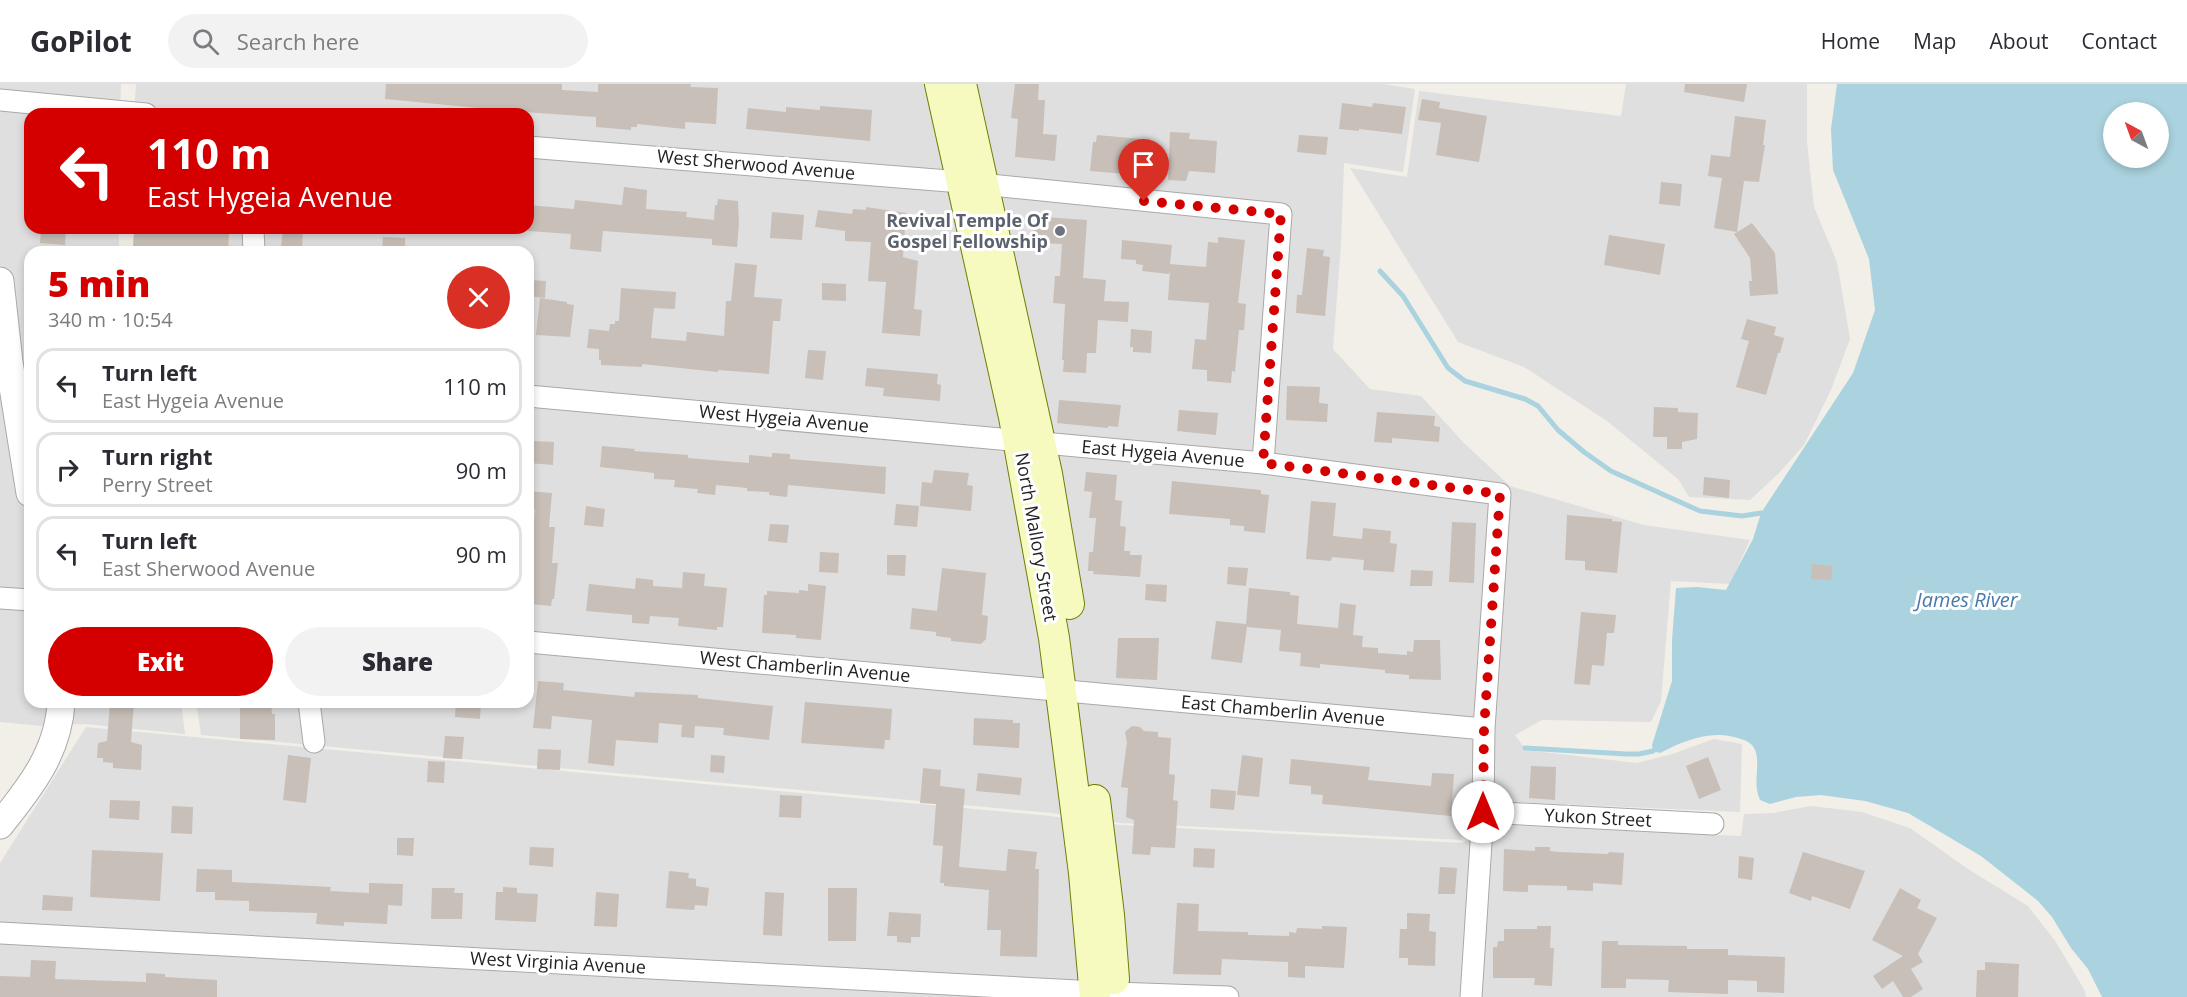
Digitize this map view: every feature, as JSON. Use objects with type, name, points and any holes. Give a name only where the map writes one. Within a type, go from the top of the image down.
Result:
[{"type":"main road","name":"North Mallory Street","points":[[940,84],[972,183],[1029,441],[1059,541],[1071,692],[1102,847],[1105,995]]},
{"type":"main road","name":"North Mallory Street","points":[[961,84],[972,183]]},
{"type":"street","points":[[0,100],[83,108]]},
{"type":"street","name":"West Sherwood Avenue","points":[[534,147],[972,183],[1281,214],[1263,463]]},
{"type":"street","points":[[0,281],[4,362],[24,464]]},
{"type":"street","name":"West Hygeia Avenue","points":[[534,397],[1029,441]]},
{"type":"street","name":"East Hygeia Avenue","points":[[1029,441],[1263,463],[1500,494],[1484,729]]},
{"type":"street","points":[[0,598],[24,600]]},
{"type":"street","name":"West Chamberlin Avenue","points":[[534,643],[1071,692]]},
{"type":"street","name":"East Chamberlin Avenue","points":[[1071,692],[1484,729]]},
{"type":"street","points":[[0,825],[19,801],[49,753],[60,718],[61,708]]},
{"type":"street","points":[[310,708],[314,742]]},
{"type":"street","points":[[1471,997],[1483,812],[1484,729]]},
{"type":"street","name":"Yukon Street","points":[[1483,812],[1713,824]]},
{"type":"street","name":"West Virginia Avenue","points":[[0,933],[1105,995],[1228,997]]},
{"type":"shaded area","points":[[0,84],[121,84],[120,108],[24,108],[24,234],[119,234],[119,246],[24,246],[24,708],[182,708],[185,734],[85,724],[42,726],[0,722]]},
{"type":"shaded area","points":[[136,84],[1383,84],[1415,89],[1403,172],[1344,163],[1341,245],[1333,349],[1370,389],[1421,396],[1463,442],[1510,486],[1644,525],[1750,540],[1730,584],[1671,581],[1661,701],[1651,722],[1542,720],[1515,735],[1526,750],[1637,763],[1672,754],[1714,739],[1742,744],[1740,812],[1468,800],[1461,840],[1120,823],[1051,813],[201,735],[197,708],[534,708],[534,246],[135,246],[134,234],[534,234],[534,108],[134,108]]},
{"type":"shaded area","points":[[1626,84],[1807,84],[1807,142],[1814,207],[1837,262],[1850,339],[1831,390],[1804,445],[1750,500],[1689,497],[1678,479],[1607,421],[1524,367],[1458,342],[1350,168],[1407,177],[1419,91],[1621,116]]},
{"type":"shaded area","points":[[86,727],[1050,816],[1120,825],[1462,843],[1503,825],[1741,836],[1744,814],[1773,813],[1811,806],[1862,812],[1910,828],[1968,869],[2028,906],[2056,942],[2085,991],[2086,997],[0,997],[0,863]]},
{"type":"water","name":"James River","points":[[1837,84],[2187,84],[2187,997],[2102,997],[2088,969],[2071,948],[2052,917],[2038,901],[1981,856],[1908,813],[1865,801],[1821,795],[1796,797],[1770,804],[1760,800],[1755,750],[1747,742],[1730,736],[1699,737],[1660,753],[1653,751],[1652,745],[1672,681],[1676,588],[1697,587],[1726,590],[1753,539],[1761,513],[1853,373],[1875,310],[1869,259],[1833,170],[1831,129]]},
{"type":"building","points":[[386,84],[562,84],[562,90],[598,92],[598,84],[691,84],[690,87],[718,88],[716,124],[685,122],[685,129],[637,124],[637,127],[631,127],[631,130],[596,127],[596,117],[534,113],[534,108],[478,108],[385,99]]},
{"type":"building","points":[[1015,84],[1039,84],[1038,100],[1045,100],[1043,134],[1057,135],[1055,161],[1015,157],[1018,119],[1011,118]]},
{"type":"building","points":[[1685,84],[1747,84],[1744,102],[1684,92]]},
{"type":"building","points":[[1422,99],[1440,102],[1439,108],[1487,116],[1479,162],[1436,155],[1441,123],[1418,120]]},
{"type":"building","points":[[1342,103],[1372,107],[1373,103],[1406,107],[1402,134],[1339,129]]},
{"type":"building","points":[[820,106],[872,110],[870,141],[746,129],[748,108],[786,112],[786,107],[820,110]]},
{"type":"building","points":[[1735,116],[1766,120],[1763,145],[1765,145],[1759,182],[1744,181],[1737,232],[1714,228],[1722,178],[1708,176],[1711,155],[1730,157]]},
{"type":"building","points":[[1170,132],[1190,133],[1189,139],[1217,141],[1215,173],[1189,171],[1186,181],[1168,180]]},
{"type":"building","points":[[1097,135],[1141,139],[1138,175],[1090,171],[1093,142],[1096,142]]},
{"type":"building","points":[[1299,135],[1328,137],[1326,155],[1297,152]]},
{"type":"building","points":[[1661,182],[1682,184],[1680,206],[1659,204]]},
{"type":"building","points":[[624,187],[647,190],[646,209],[687,212],[686,217],[714,220],[715,205],[718,199],[738,201],[737,247],[712,245],[712,239],[603,231],[601,252],[570,249],[571,234],[534,231],[534,206],[574,209],[575,200],[622,205]]},
{"type":"building","points":[[866,207],[906,213],[903,257],[918,261],[914,309],[922,310],[920,336],[882,333],[886,282],[868,281],[871,242],[845,241],[845,231],[815,227],[818,210],[852,214],[853,209],[866,210]]},
{"type":"building","points":[[772,212],[804,215],[802,240],[770,238]]},
{"type":"building","points":[[1030,216],[1087,220],[1083,278],[1106,280],[1104,301],[1129,302],[1128,322],[1098,320],[1096,353],[1087,353],[1086,373],[1063,372],[1065,304],[1053,303],[1055,276],[1060,276],[1062,244],[1035,243]]},
{"type":"building","points":[[1752,223],[1775,253],[1778,294],[1750,296],[1749,281],[1752,281],[1750,258],[1734,234]]},
{"type":"building","points":[[41,234],[66,234],[65,245],[40,243]]},
{"type":"building","points":[[134,234],[229,234],[228,246],[133,246]]},
{"type":"building","points":[[282,234],[303,234],[302,246],[281,246]]},
{"type":"building","points":[[1609,235],[1665,244],[1660,275],[1604,265]]},
{"type":"building","points":[[383,237],[405,238],[405,246],[382,246]]},
{"type":"building","points":[[1218,237],[1245,240],[1238,303],[1246,304],[1244,330],[1239,330],[1235,372],[1232,371],[1231,383],[1207,381],[1207,370],[1192,369],[1195,339],[1206,340],[1209,303],[1168,300],[1170,271],[1169,274],[1142,271],[1143,265],[1136,264],[1136,260],[1121,259],[1122,240],[1172,245],[1170,264],[1206,267],[1208,242],[1218,243]]},
{"type":"building","points":[[1307,248],[1324,250],[1323,256],[1330,257],[1325,316],[1296,313],[1297,295],[1302,295]]},
{"type":"building","points":[[735,263],[757,265],[754,297],[782,299],[780,321],[773,321],[769,374],[718,370],[718,372],[642,364],[642,367],[601,365],[599,349],[587,348],[589,329],[609,331],[610,324],[619,321],[621,288],[676,292],[675,309],[654,308],[651,338],[686,341],[687,332],[724,336],[726,301],[731,301]]},
{"type":"building","points":[[534,280],[546,281],[545,298],[534,297]]},
{"type":"building","points":[[822,283],[846,284],[846,301],[822,300]]},
{"type":"building","points":[[540,298],[574,305],[570,337],[536,335]]},
{"type":"building","points":[[1747,319],[1776,327],[1774,335],[1784,338],[1766,395],[1736,387],[1749,341],[1741,339]]},
{"type":"building","points":[[1131,329],[1152,331],[1151,353],[1133,352],[1133,347],[1130,347]]},
{"type":"building","points":[[808,350],[826,351],[823,380],[805,378]]},
{"type":"building","points":[[867,368],[938,374],[937,384],[941,385],[940,401],[883,396],[884,388],[865,386]]},
{"type":"building","points":[[1287,386],[1320,387],[1319,403],[1328,404],[1327,422],[1286,420]]},
{"type":"building","points":[[1059,400],[1121,405],[1118,427],[1057,423]]},
{"type":"building","points":[[1654,407],[1678,408],[1678,412],[1698,413],[1697,439],[1682,442],[1682,449],[1667,449],[1667,437],[1653,437]]},
{"type":"building","points":[[1179,410],[1218,413],[1216,435],[1177,431]]},
{"type":"building","points":[[1377,412],[1435,416],[1434,426],[1440,427],[1439,442],[1392,438],[1392,443],[1374,442]]},
{"type":"building","points":[[534,441],[554,442],[553,465],[534,463]]},
{"type":"building","points":[[602,446],[688,455],[688,458],[749,463],[749,455],[772,457],[772,453],[790,454],[790,459],[886,467],[885,494],[788,485],[787,497],[769,495],[769,492],[747,491],[747,488],[716,485],[715,495],[697,493],[698,489],[674,487],[675,480],[654,479],[654,473],[600,467]]},
{"type":"building","points":[[934,470],[969,473],[967,485],[973,486],[971,511],[920,506],[922,482],[932,483]]},
{"type":"building","points":[[1086,472],[1117,475],[1115,500],[1122,501],[1120,526],[1126,527],[1124,551],[1130,551],[1130,555],[1142,555],[1140,577],[1093,574],[1094,571],[1088,571],[1089,552],[1093,552],[1096,518],[1089,518],[1092,492],[1084,491]]},
{"type":"building","points":[[1704,477],[1730,480],[1729,498],[1703,495]]},
{"type":"building","points":[[1172,481],[1261,490],[1261,494],[1269,495],[1265,533],[1244,531],[1244,526],[1230,525],[1230,519],[1169,514]]},
{"type":"building","points":[[534,492],[552,493],[549,527],[555,527],[552,563],[558,563],[554,599],[552,599],[551,606],[534,604]]},
{"type":"building","points":[[1311,501],[1336,503],[1333,536],[1362,539],[1363,528],[1391,531],[1390,543],[1397,544],[1394,572],[1363,570],[1364,560],[1332,557],[1331,561],[1306,559]]},
{"type":"building","points":[[896,504],[919,506],[917,527],[894,525]]},
{"type":"building","points":[[586,506],[605,509],[603,527],[584,525]]},
{"type":"building","points":[[1567,515],[1622,522],[1617,573],[1585,570],[1585,561],[1565,560]]},
{"type":"building","points":[[1452,522],[1476,523],[1474,583],[1449,582]]},
{"type":"building","points":[[770,524],[789,525],[787,543],[768,541]]},
{"type":"building","points":[[820,552],[839,553],[838,573],[819,572]]},
{"type":"building","points":[[887,555],[906,555],[905,576],[887,575]]},
{"type":"building","points":[[1812,564],[1833,566],[1831,580],[1811,579]]},
{"type":"building","points":[[1228,567],[1248,568],[1246,586],[1227,584]]},
{"type":"building","points":[[942,568],[986,573],[982,615],[988,616],[986,639],[981,644],[951,641],[951,638],[936,636],[936,632],[910,629],[912,608],[937,611]]},
{"type":"building","points":[[1411,570],[1433,571],[1432,586],[1410,586]]},
{"type":"building","points":[[683,572],[705,574],[704,586],[727,588],[723,627],[717,627],[717,630],[678,626],[679,618],[650,616],[649,624],[632,623],[632,615],[586,611],[589,584],[635,589],[636,578],[653,580],[653,586],[682,588]]},
{"type":"building","points":[[808,584],[826,586],[821,640],[796,638],[796,635],[762,633],[764,595],[767,595],[767,591],[799,593],[799,590],[808,591]]},
{"type":"building","points":[[1146,584],[1167,585],[1166,602],[1145,600]]},
{"type":"building","points":[[1249,588],[1290,592],[1290,595],[1299,596],[1297,624],[1338,628],[1340,603],[1356,605],[1353,635],[1363,636],[1362,647],[1378,648],[1378,653],[1407,655],[1407,651],[1413,652],[1414,640],[1440,640],[1441,680],[1409,679],[1409,675],[1385,673],[1385,670],[1320,664],[1320,668],[1300,666],[1301,653],[1279,651],[1281,630],[1247,627],[1242,663],[1211,659],[1216,621],[1246,624]]},
{"type":"building","points":[[1581,612],[1616,615],[1614,633],[1607,633],[1604,666],[1592,665],[1590,685],[1574,684]]},
{"type":"building","points":[[1118,638],[1159,638],[1157,680],[1116,678]]},
{"type":"building","points":[[538,681],[564,683],[563,690],[634,697],[635,692],[698,695],[698,698],[773,706],[769,740],[723,735],[724,728],[695,726],[694,738],[681,737],[682,725],[659,723],[658,743],[616,740],[614,766],[588,763],[592,720],[552,716],[551,729],[533,728]]},
{"type":"building","points":[[805,702],[892,709],[890,740],[885,740],[884,749],[801,743]]},
{"type":"building","points":[[110,708],[134,708],[131,742],[142,745],[141,770],[113,768],[113,763],[103,762],[103,758],[97,758],[98,743],[107,741]]},
{"type":"building","points":[[240,708],[272,708],[272,714],[275,714],[275,740],[240,739]]},
{"type":"building","points":[[456,708],[481,708],[480,719],[455,717]]},
{"type":"building","points":[[974,718],[1013,720],[1013,723],[1020,723],[1019,748],[973,745]]},
{"type":"building","points":[[1132,726],[1140,727],[1144,731],[1158,732],[1158,737],[1171,738],[1169,774],[1175,775],[1173,800],[1178,801],[1175,848],[1151,847],[1150,855],[1132,854],[1134,820],[1126,817],[1128,788],[1121,787],[1127,742],[1125,732]]},
{"type":"building","points":[[445,736],[464,737],[462,759],[443,758]]},
{"type":"building","points":[[538,749],[561,750],[560,770],[537,769]]},
{"type":"building","points":[[288,755],[311,758],[306,803],[283,800]]},
{"type":"building","points":[[711,755],[725,756],[724,773],[710,772]]},
{"type":"building","points":[[1242,755],[1263,758],[1259,797],[1237,795]]},
{"type":"building","points":[[1708,757],[1721,790],[1699,799],[1686,766]]},
{"type":"building","points":[[1291,759],[1370,767],[1368,780],[1431,786],[1432,773],[1454,774],[1451,816],[1322,804],[1323,795],[1311,794],[1311,786],[1289,784]]},
{"type":"building","points":[[428,761],[445,762],[444,783],[427,782]]},
{"type":"building","points":[[1531,766],[1556,767],[1555,800],[1529,798]]},
{"type":"building","points":[[923,768],[941,770],[940,786],[965,789],[959,867],[1006,871],[1008,849],[1037,852],[1035,869],[1039,869],[1037,957],[1000,956],[1001,930],[987,930],[989,890],[944,886],[944,883],[940,883],[943,846],[933,845],[936,804],[920,803]]},
{"type":"building","points":[[978,773],[1022,778],[1020,795],[976,791]]},
{"type":"building","points":[[1211,789],[1236,791],[1234,810],[1210,808]]},
{"type":"building","points":[[780,795],[802,796],[801,818],[779,817]]},
{"type":"building","points":[[110,800],[140,801],[139,820],[109,818]]},
{"type":"building","points":[[172,806],[193,807],[192,834],[171,833]]},
{"type":"building","points":[[397,838],[414,838],[413,856],[397,855]]},
{"type":"building","points":[[530,847],[554,848],[553,867],[529,865]]},
{"type":"building","points":[[1535,847],[1550,847],[1550,851],[1560,852],[1624,853],[1622,885],[1593,883],[1593,891],[1567,890],[1567,886],[1528,885],[1528,892],[1503,891],[1504,849],[1535,851]]},
{"type":"building","points":[[1194,848],[1215,849],[1214,868],[1193,867]]},
{"type":"building","points":[[92,850],[163,853],[160,901],[90,897]]},
{"type":"building","points":[[1803,852],[1865,871],[1850,909],[1812,896],[1811,901],[1789,893]]},
{"type":"building","points":[[1739,856],[1754,858],[1752,880],[1738,878]]},
{"type":"building","points":[[1440,867],[1457,868],[1455,894],[1438,894]]},
{"type":"building","points":[[197,869],[232,870],[232,882],[331,887],[330,891],[369,893],[369,883],[403,884],[402,906],[388,905],[387,924],[344,922],[344,926],[316,924],[317,913],[249,911],[249,901],[215,900],[215,892],[196,892]]},
{"type":"building","points":[[669,871],[689,873],[688,878],[696,879],[696,886],[709,888],[707,906],[695,905],[694,910],[666,908]]},
{"type":"building","points":[[503,887],[517,888],[517,893],[538,894],[536,922],[495,920],[496,892],[503,892]]},
{"type":"building","points":[[432,888],[455,888],[454,893],[463,893],[462,919],[431,919]]},
{"type":"building","points":[[828,888],[857,888],[856,941],[828,941]]},
{"type":"building","points":[[1900,888],[1921,900],[1917,908],[1937,918],[1918,954],[1923,962],[1911,969],[1923,989],[1911,997],[1903,997],[1893,981],[1882,989],[1873,976],[1903,956],[1872,940]]},
{"type":"building","points":[[596,892],[619,894],[617,927],[594,926]]},
{"type":"building","points":[[765,892],[784,893],[782,936],[763,935]]},
{"type":"building","points":[[43,895],[73,897],[72,911],[42,910]]},
{"type":"building","points":[[1177,903],[1199,904],[1198,931],[1289,936],[1289,932],[1296,933],[1297,928],[1347,927],[1344,968],[1305,966],[1305,978],[1288,977],[1288,962],[1222,959],[1221,975],[1173,974]]},
{"type":"building","points":[[889,912],[921,914],[920,937],[911,937],[911,943],[897,942],[897,936],[887,936]]},
{"type":"building","points":[[1407,913],[1430,914],[1429,931],[1436,932],[1435,966],[1408,965],[1408,958],[1399,958],[1400,929],[1407,929]]},
{"type":"building","points":[[1537,926],[1551,926],[1550,948],[1554,948],[1552,986],[1534,985],[1535,978],[1493,978],[1493,947],[1497,947],[1498,941],[1504,941],[1504,929],[1537,929]]},
{"type":"building","points":[[1602,941],[1618,941],[1618,945],[1728,949],[1728,955],[1785,957],[1784,993],[1757,992],[1757,981],[1728,980],[1728,994],[1668,992],[1669,980],[1626,979],[1626,988],[1601,988]]},
{"type":"building","points":[[31,960],[56,961],[55,979],[146,982],[146,973],[165,974],[165,977],[217,980],[217,997],[0,997],[0,976],[30,977]]},
{"type":"building","points":[[1985,962],[2019,964],[2018,997],[1976,997],[1977,970],[1985,970]]},
{"type":"waterway","points":[[1380,271],[1403,296],[1448,368],[1465,381],[1525,399],[1538,406],[1558,430],[1611,471],[1700,511],[1742,516],[1761,513]]},
{"type":"waterway","points":[[1525,748],[1626,754],[1653,751]]},
{"type":"place","name":"Revival Temple Of Gospel Fellowship","points":[[1060,231]]},
{"type":"route","points":[[1144,201],[1281,214],[1263,463],[1500,494],[1484,729],[1483,812]]}]
